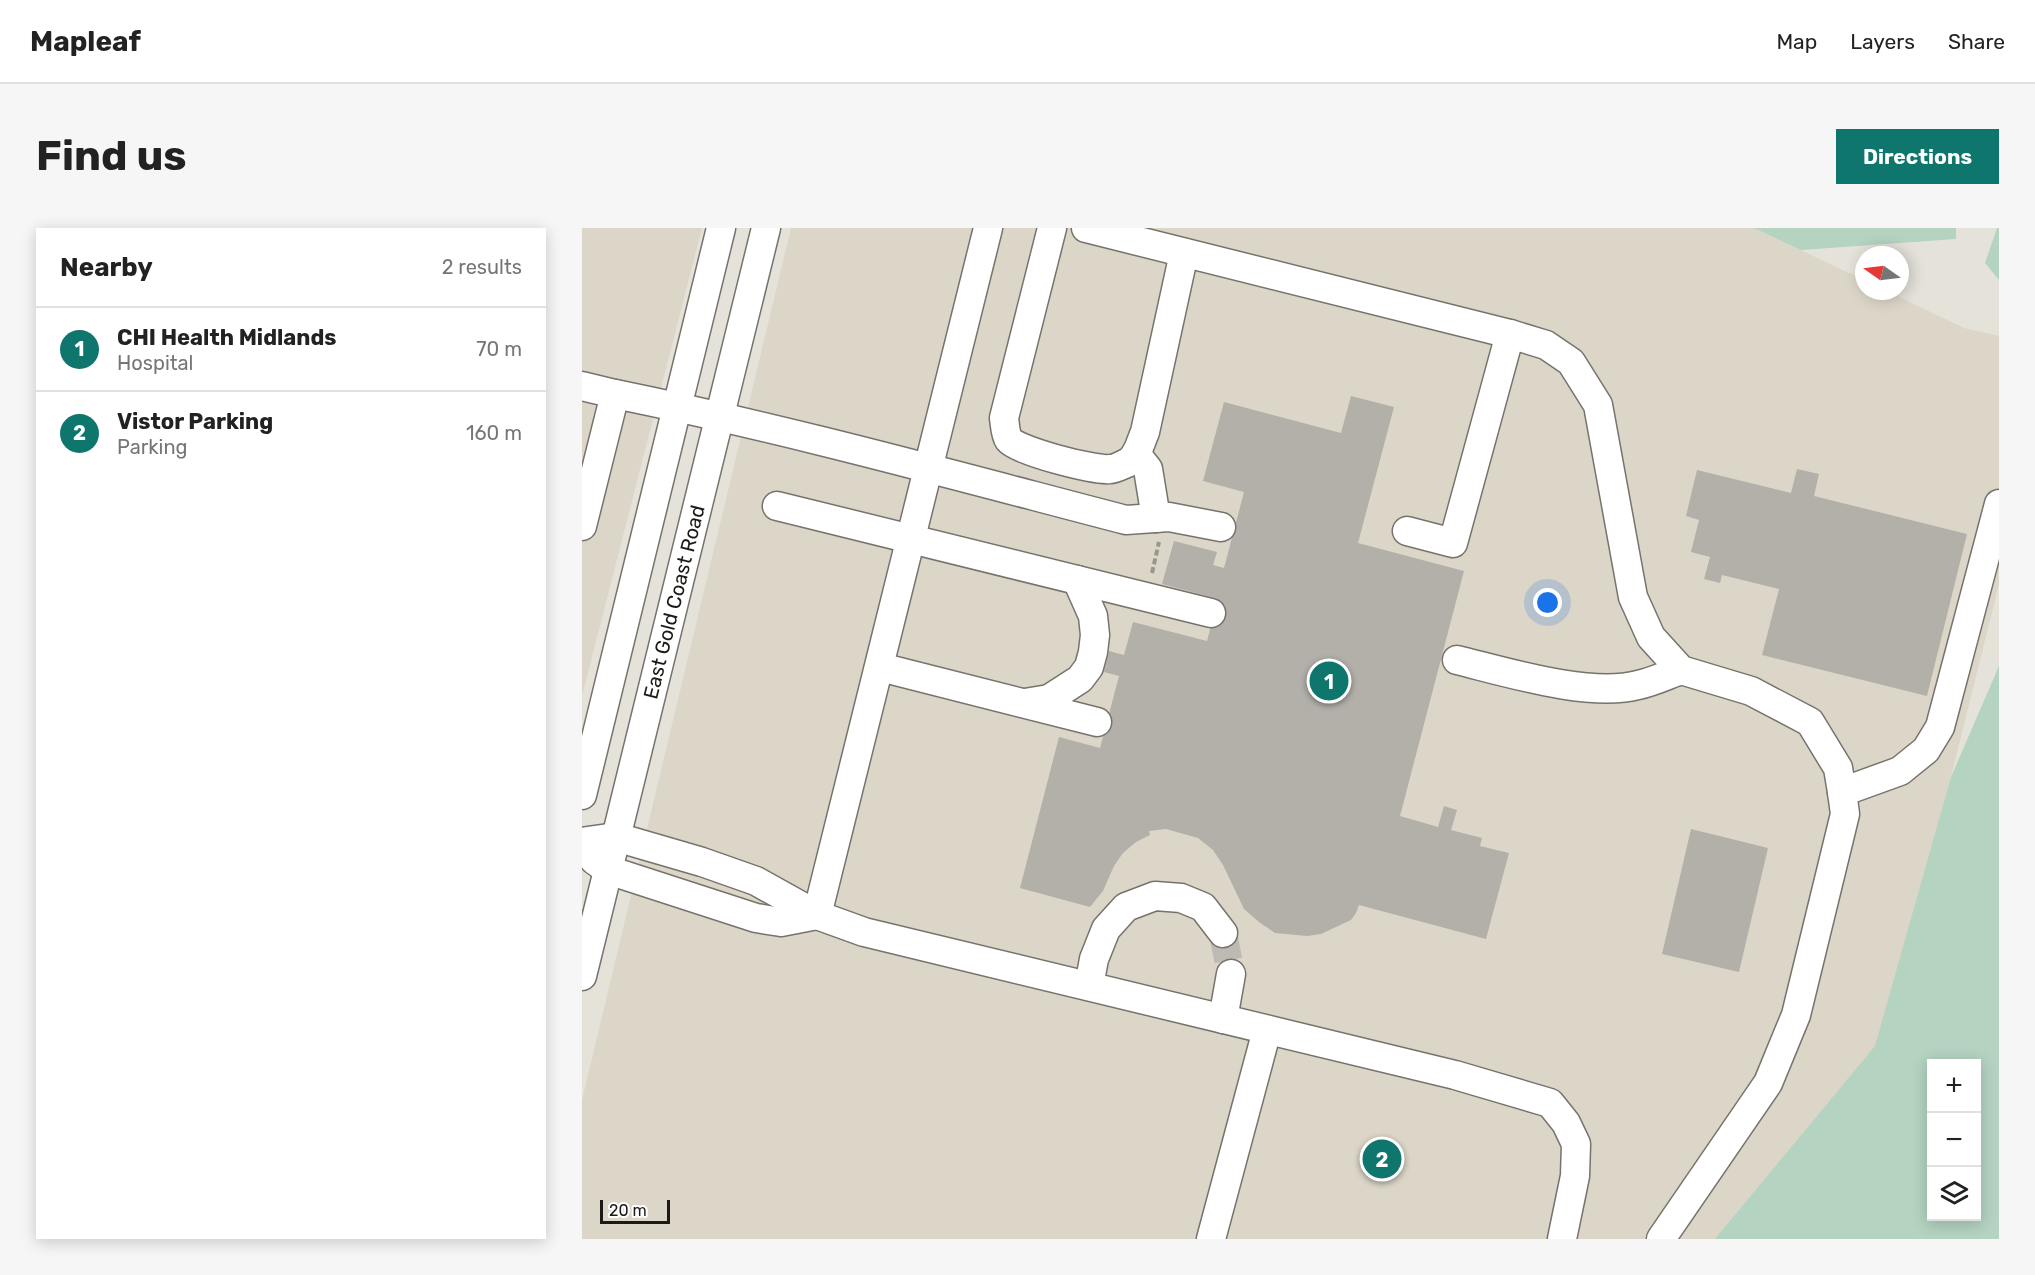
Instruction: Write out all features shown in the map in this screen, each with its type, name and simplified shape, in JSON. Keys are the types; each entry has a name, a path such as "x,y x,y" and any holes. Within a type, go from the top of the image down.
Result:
{"street":[{"path":"582,795 721,228"},
{"name":"East Gold Coast Road","path":"582,975 766,228"},
{"path":"817,915 988,228"},
{"path":"1052,228 1004,417 1005,429 1009,440 1023,449 1094,469 1111,470 1128,462 1136,454 1145,432 1184,253"},
{"path":"1086,228 1510,334 1546,345 1571,362 1598,405 1633,597 1652,637 1682,670 1751,691 1810,722 1838,768 1845,814 1796,1015 1768,1083 1661,1239"},
{"path":"1407,531 1453,543 1510,334"},
{"path":"582,386 678,406 806,437 1126,520 1169,517 1221,527"},
{"path":"582,526 615,394"},
{"path":"1136,454 1148,469 1156,518"},
{"path":"1842,792 1900,771 1926,750 1941,727 1999,504"},
{"path":"777,506 1211,613"},
{"path":"1023,703 1049,699 1080,680 1089,667 1093,652 1093,616 1077,580"},
{"path":"1457,660 1551,683 1600,688 1636,686 1682,670"},
{"path":"880,667 1097,722"},
{"path":"582,842 616,837 702,862 756,881 817,915 864,933 1455,1075 1550,1103 1566,1123 1576,1144 1575,1176 1562,1239"},
{"path":"582,852 608,870 756,918 781,922 817,915"},
{"path":"1089,986 1094,959 1106,929 1126,907 1155,896 1181,898 1203,907 1223,933"},
{"path":"1223,1019 1231,974"},
{"path":"1211,1239 1267,1030"}],"path":[{"path":"1146,597 1158,550 1156,518"}],"shaded area":[{"path":"582,228 702,228 582,696"},
{"path":"791,228 1754,228 1855,276 1855,300 1906,300 1964,328 1999,336 1999,584 1836,1239 582,1239 582,1100"}],"green space":[{"path":"1754,228 1956,228 1956,239 1801,250"},
{"path":"1997,228 1999,228 1999,280 1985,263"},
{"path":"1999,666 1999,1239 1715,1239 1875,1046 1951,777"}],"building":[{"path":"1351,396 1394,407 1358,543 1464,571 1400,816 1438,827 1444,806 1457,810 1451,830 1482,838 1480,846 1509,853 1486,939 1359,905 1351,920 1321,934 1307,936 1275,933 1244,909 1223,865 1213,850 1198,838 1166,829 1149,831 1150,835 1136,842 1123,853 1114,866 1103,891 1090,907 1020,888 1059,737 1100,748 1119,676 1104,672 1109,651 1124,655 1133,622 1207,641 1218,599 1162,584 1174,541 1217,552 1213,565 1224,568 1244,492 1203,481 1224,402 1341,433"},
{"path":"1797,469 1819,474 1814,496 1967,534 1927,696 1762,655 1779,589 1722,575 1720,583 1704,579 1710,557 1691,552 1699,520 1686,516 1697,470 1791,493"},
{"path":"1691,829 1768,848 1739,972 1662,954"}],"tunnel":[{"path":"1223,933 1231,974"}],"place":[{"name":"CHI Health Midlands","path":"1329,681"},
{"name":"Vistor Parking","path":"1382,1159"}]}
